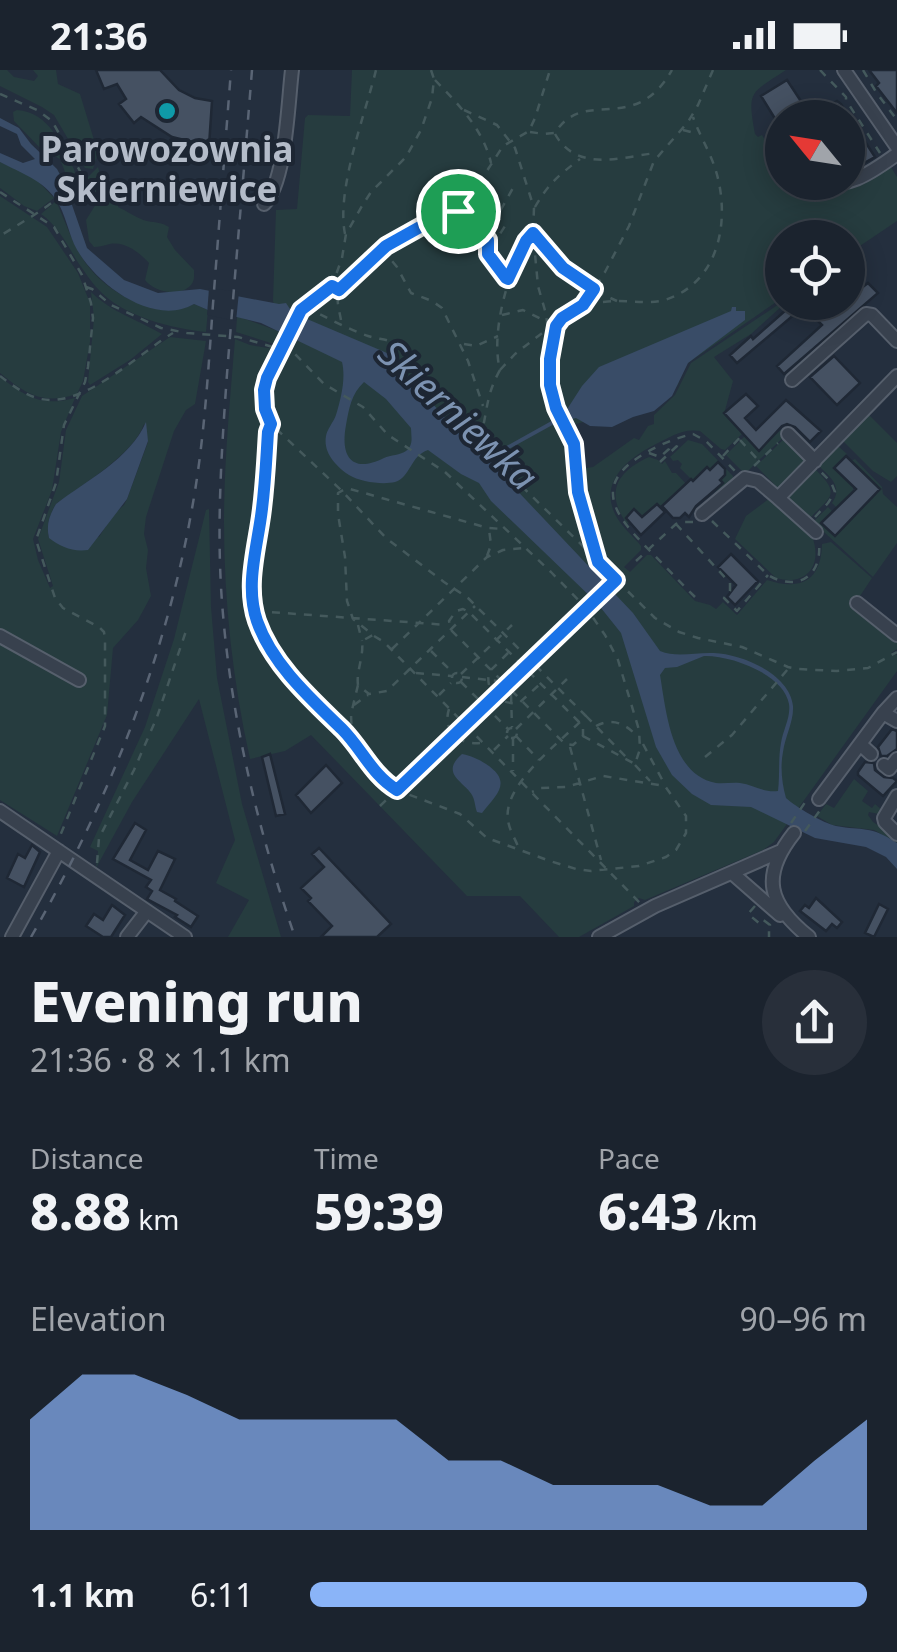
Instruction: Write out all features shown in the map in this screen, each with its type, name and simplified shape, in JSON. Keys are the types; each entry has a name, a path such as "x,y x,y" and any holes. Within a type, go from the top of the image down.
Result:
{"street":[{"path":"264,204 271,195 282,158 292,70"},
{"path":"849,73 894,155 865,173"},
{"path":"792,380 866,314 872,315 897,341"},
{"path":"778,498 816,464 897,376"},
{"path":"788,434 816,464"},
{"path":"702,515 745,478 758,481 816,532"},
{"path":"857,603 897,635"},
{"path":"0,636 79,680"},
{"path":"883,713 897,686"},
{"path":"818,799 897,698"},
{"path":"883,713 897,721"},
{"path":"860,744 871,754"},
{"path":"897,796 884,818 897,834"},
{"path":"0,811 58,846 185,937"},
{"path":"794,832 774,868 773,882 778,906 800,932"},
{"path":"12,937 58,846"},
{"path":"599,937 655,906 782,851"},
{"path":"732,873 800,932"},
{"path":"128,937 146,911"}],"path":[{"path":"346,234 344,206 376,70"},
{"path":"424,70 431,72 464,110 482,138 492,165"},
{"path":"341,322 339,290 382,249 454,208 484,177 504,146 529,131 550,70"},
{"path":"529,131 554,133 578,112 619,110 643,102 672,70"},
{"path":"598,562 578,492 576,449 556,408 550,385 552,336 562,318 585,303 594,289 624,239 658,153 682,130 712,70"},
{"path":"820,70 894,155"},
{"path":"864,70 897,120"},
{"path":"434,79 427,114 406,157 371,192 346,234 332,286 303,308 285,342 264,385 265,409 271,424 394,545 476,605 629,761"},
{"path":"0,94 52,121 80,168 76,180 46,206 0,236"},
{"path":"464,110 497,125 511,141 522,168 534,208 538,286 552,336"},
{"path":"585,303 654,302 676,295 696,282 714,256 722,230 720,186 715,166 691,116"},
{"path":"682,130 698,134"},
{"path":"554,133 564,147 581,158 611,160 658,153"},
{"path":"534,208 546,188 581,158"},
{"path":"485,238 513,188"},
{"path":"0,192 54,228 80,272 93,318 85,382 64,425 56,483 36,540 55,598 63,608 104,632 105,726 58,846"},
{"path":"454,208 469,222 475,235 485,238 488,254 508,279"},
{"path":"489,244 505,226 496,217"},
{"path":"533,233 563,268 617,301"},
{"path":"500,370 499,336 508,279 533,233"},
{"path":"382,249 411,293 439,305 460,344 484,407"},
{"path":"332,286 339,290"},
{"path":"86,287 123,311 174,332 238,337 294,353 316,377 368,412 388,435 445,472 589,607 618,660 630,696 641,741 635,764"},
{"path":"303,308 399,346 496,461 614,582 679,632 742,646 788,667 824,671 876,665 897,652"},
{"path":"502,315 523,310 546,322"},
{"path":"478,440 484,407 500,370 548,330"},
{"path":"0,376 36,398 55,401 78,395 174,332"},
{"path":"460,344 476,346 499,336"},
{"path":"271,424 261,522 252,566 254,611 283,665 352,740 376,775 397,790 451,810 482,835 576,870 639,866 666,857 683,840 688,825 686,816 636,734 618,722 596,726"},
{"path":"722,457 743,434"},
{"path":"754,466 788,434"},
{"path":"660,462 679,443 679,438"},
{"path":"739,439 759,462"},
{"path":"648,451 659,458 665,456 668,443"},
{"path":"816,464 835,492 810,522 816,532"},
{"path":"613,489 616,512 622,522 695,597"},
{"path":"342,490 488,528 506,528"},
{"path":"342,490 337,498 338,514 346,557 347,601 354,619 392,650 641,904"},
{"path":"636,561 676,524 693,522 702,515"},
{"path":"676,524 730,583 724,598 736,611 768,576"},
{"path":"487,557 491,545 488,528"},
{"path":"392,650 487,557 524,547"},
{"path":"380,806 614,582"},
{"path":"353,707 413,671 476,605"},
{"path":"254,611 420,622 450,628 501,680 503,689"},
{"path":"450,628 450,617 456,611 469,612 580,722 583,736"},
{"path":"352,740 350,714 362,664 358,624"},
{"path":"461,678 512,625"},
{"path":"94,875 98,838 157,717 187,628"},
{"path":"362,641 373,635"},
{"path":"430,650 453,677 461,678 512,729"},
{"path":"509,652 491,670 488,679 495,696 511,704 522,702 540,684"},
{"path":"460,719 527,656"},
{"path":"471,730 537,666"},
{"path":"705,758 732,735 788,667"},
{"path":"413,671 510,682"},
{"path":"438,696 453,677"},
{"path":"512,729 566,680"},
{"path":"510,682 513,772"},
{"path":"358,685 369,694"},
{"path":"503,689 512,692 560,741 569,745 583,736"},
{"path":"450,708 446,718 454,736 470,744 482,741"},
{"path":"518,850 507,813 514,789 586,716"},
{"path":"512,729 512,737 540,761"},
{"path":"583,736 635,764 651,782"},
{"path":"493,752 512,737"},
{"path":"569,745 600,861"},
{"path":"532,792 603,776 666,786"},
{"path":"794,832 818,799"},
{"path":"794,832 818,799"},
{"path":"756,905 748,914 759,923 762,918 770,925 769,937"},
{"path":"762,928 766,922"}],"green space":[{"path":"0,70 34,81 38,76 33,70 56,70 58,84 80,94 98,153 93,169 85,168 54,115 0,86"},
{"path":"352,70 786,70 758,89 752,101 755,134 765,140 765,200 865,200 865,175 889,164 897,177 897,221 865,243 865,220 765,220 765,310 682,367 678,385 665,398 573,425 586,468 593,467 634,438 639,440 648,426 654,424 654,415 675,395 691,363 765,313 766,320 751,334 714,357 733,381 724,414 742,434 725,450 700,431 682,432 626,464 613,482 611,504 618,520 641,546 624,567 630,572 651,555 695,601 716,609 723,602 737,615 767,580 790,584 807,580 818,567 822,544 831,542 872,578 854,605 897,640 897,649 891,653 897,655 897,671 774,842 645,900 639,898 634,906 579,937 559,937 520,896 467,896 311,735 285,751 250,759 228,613 224,500 228,431 235,339 275,349 277,345 236,332 237,316 281,332 273,301 276,210 297,209 305,118 350,116"},
{"path":"13,112 38,117 53,131 74,169 71,177 60,159 41,149 14,121"},
{"path":"0,162 34,177 54,198 37,211 24,206 0,188"},
{"path":"98,167 102,182 119,200 118,207 169,227 167,237 194,270 193,280 185,290 160,290 149,284 145,280 149,263 127,246 94,247 89,241 86,220 96,204 91,200 78,206 73,200 78,187"},
{"path":"0,196 47,227 78,273 90,303 90,342 77,394 36,396 0,373"},
{"path":"56,201 81,256 103,281 127,298 154,308 194,304 208,310 206,332 148,320 108,299 41,214"},
{"path":"91,292 162,334 90,385 94,318"},
{"path":"170,337 206,341 195,404 186,410 174,431 146,517 146,568 151,596 138,620 113,648 107,715 57,836 0,800 0,377 44,401 75,398 61,432 52,490 33,539 50,588 53,586 38,539 59,482 66,430 82,396","holes":["144,424 148,442 124,505 99,537 49,538 49,521 56,504 119,457"]},
{"path":"869,415 897,443 897,476 891,482 873,471 843,441"},
{"path":"784,427 785,436 756,459 745,474 726,455 745,436 759,451"},
{"path":"786,437 807,460 779,489 756,466"},
{"path":"688,440 702,444 733,476 712,500 725,475 719,462 711,471 707,467 693,481 680,468 682,464 670,457"},
{"path":"838,446 847,454 834,468 853,487 853,492 837,508 832,503 834,483 819,466"},
{"path":"649,457 662,464 665,461 688,486 671,498 665,512 657,504 642,517 634,510 626,518 630,522 627,524 617,503 617,484 629,469"},
{"path":"855,459 897,507 897,543 873,577 813,522 828,507 832,511 822,523 836,536 880,490 851,461"},
{"path":"816,470 831,490 809,519 788,498"},
{"path":"770,498 811,534 816,554 805,576 776,578 735,539 746,516"},
{"path":"209,509 217,678 242,804 281,937 228,937 249,900 216,883 235,840 199,699 132,802 96,868 98,851 90,847 145,727 174,639"},
{"path":"854,779 868,791 862,801 883,811 868,815 897,838 897,843 874,830 832,825 817,816 826,804 834,808"}],"water":[{"path":"0,118 19,128 57,169 87,248 124,280 158,293 200,289 286,303 300,316 387,353 485,458 564,414 599,367 731,311 732,307 745,311 745,320 688,363 672,396 654,411 612,427 590,426 576,418 556,423 496,456 491,463 633,613 660,651 738,657 763,668 783,684 793,706 782,764 786,798 836,826 888,837 897,843 897,869 886,857 866,847 815,838 751,807 711,805 692,794 672,775 656,747 621,633 597,603 491,501 479,483 428,450 395,482 365,481 344,471 326,448 327,433 341,395 342,362 261,323 194,304 178,310 143,306 109,286 74,244 60,206 51,194 0,162 0,153 23,163 35,159 21,145 17,134 0,126","holes":["364,382 386,399 411,428 412,437 404,452 364,464 351,460 345,446 351,402","704,656 754,668 785,693 789,709 780,749 778,791 740,783 716,783 689,768 680,755 668,722 660,675 665,668"]},
{"path":"146,422 148,441 127,499 88,550 67,548 49,538 49,521 56,504 119,458"},
{"path":"462,754 486,764 501,782 482,813 477,812 472,795 453,772"}],"pier":[{"path":"209,288 239,292 236,321 207,315"}],"building":[{"name":"Parowozownia Skierniewice","path":"96,70 160,70 179,90 212,101 209,146 172,137 141,117 134,123 119,104 126,99 117,84 104,89"},
{"path":"869,70 897,70 897,113 876,86 879,83"},
{"path":"787,80 800,100 765,102 761,96"},
{"path":"865,141 875,157 865,162"},
{"path":"868,283 878,293 865,304"},
{"path":"775,320 788,320 737,363 730,355 751,336 753,339"},
{"path":"817,320 847,320 784,374 777,366 822,325"},
{"path":"834,356 860,383 837,405 810,377"},
{"path":"746,394 758,406 745,418 756,430 786,400 821,431 810,442 787,424 759,451 724,413"},
{"path":"846,456 880,489 835,536 821,523 856,489 834,468"},
{"path":"718,462 725,469 720,480 723,483 689,517 685,513 673,518 662,506 691,479"},
{"path":"657,504 665,512 641,535 626,518 634,509 642,517"},
{"path":"731,554 758,581 735,605 727,597 736,585 718,567"},
{"path":"892,729 897,731 897,749 881,756 878,747"},
{"path":"270,754 285,814 276,816 262,757"},
{"path":"865,762 874,763 875,770 897,781 883,796 858,775"},
{"path":"326,765 342,783 311,813 296,795"},
{"path":"135,823 146,830 130,860 148,870 158,851 175,859 160,890 198,916 191,927 147,899 152,891 146,887 151,880 113,859"},
{"path":"32,845 40,852 24,887 7,878 18,854 25,858"},
{"path":"319,848 391,924 377,937 321,937 332,926 301,888 324,867 312,854"},
{"path":"816,898 842,922 837,928 832,924 826,931 800,911 805,905 809,908"},
{"path":"879,904 888,909 874,937 865,933"},
{"path":"112,905 125,915 111,937 103,937 86,926 94,914 103,920"}],"railway":[{"path":"31,937 84,837 129,732 179,570 202,436 231,70"},
{"path":"252,70 223,427 221,587 230,676 246,765 295,937"}],"place":[{"name":"Parowozownia Skierniewice","path":"167,111"}],"route":[{"path":"454,208 458,211 475,235 488,240 488,254 506,278 533,233 563,268 594,289 583,305 556,326 550,385 556,408 576,449 578,492 598,562 616,580 397,790 376,775 352,740 298,685 258,624 252,566 261,522 271,424 265,409 264,385 302,308 332,286 339,290 386,246 454,208"}],"water label":[{"name":"Skierniewka","path":"459,414"}]}
